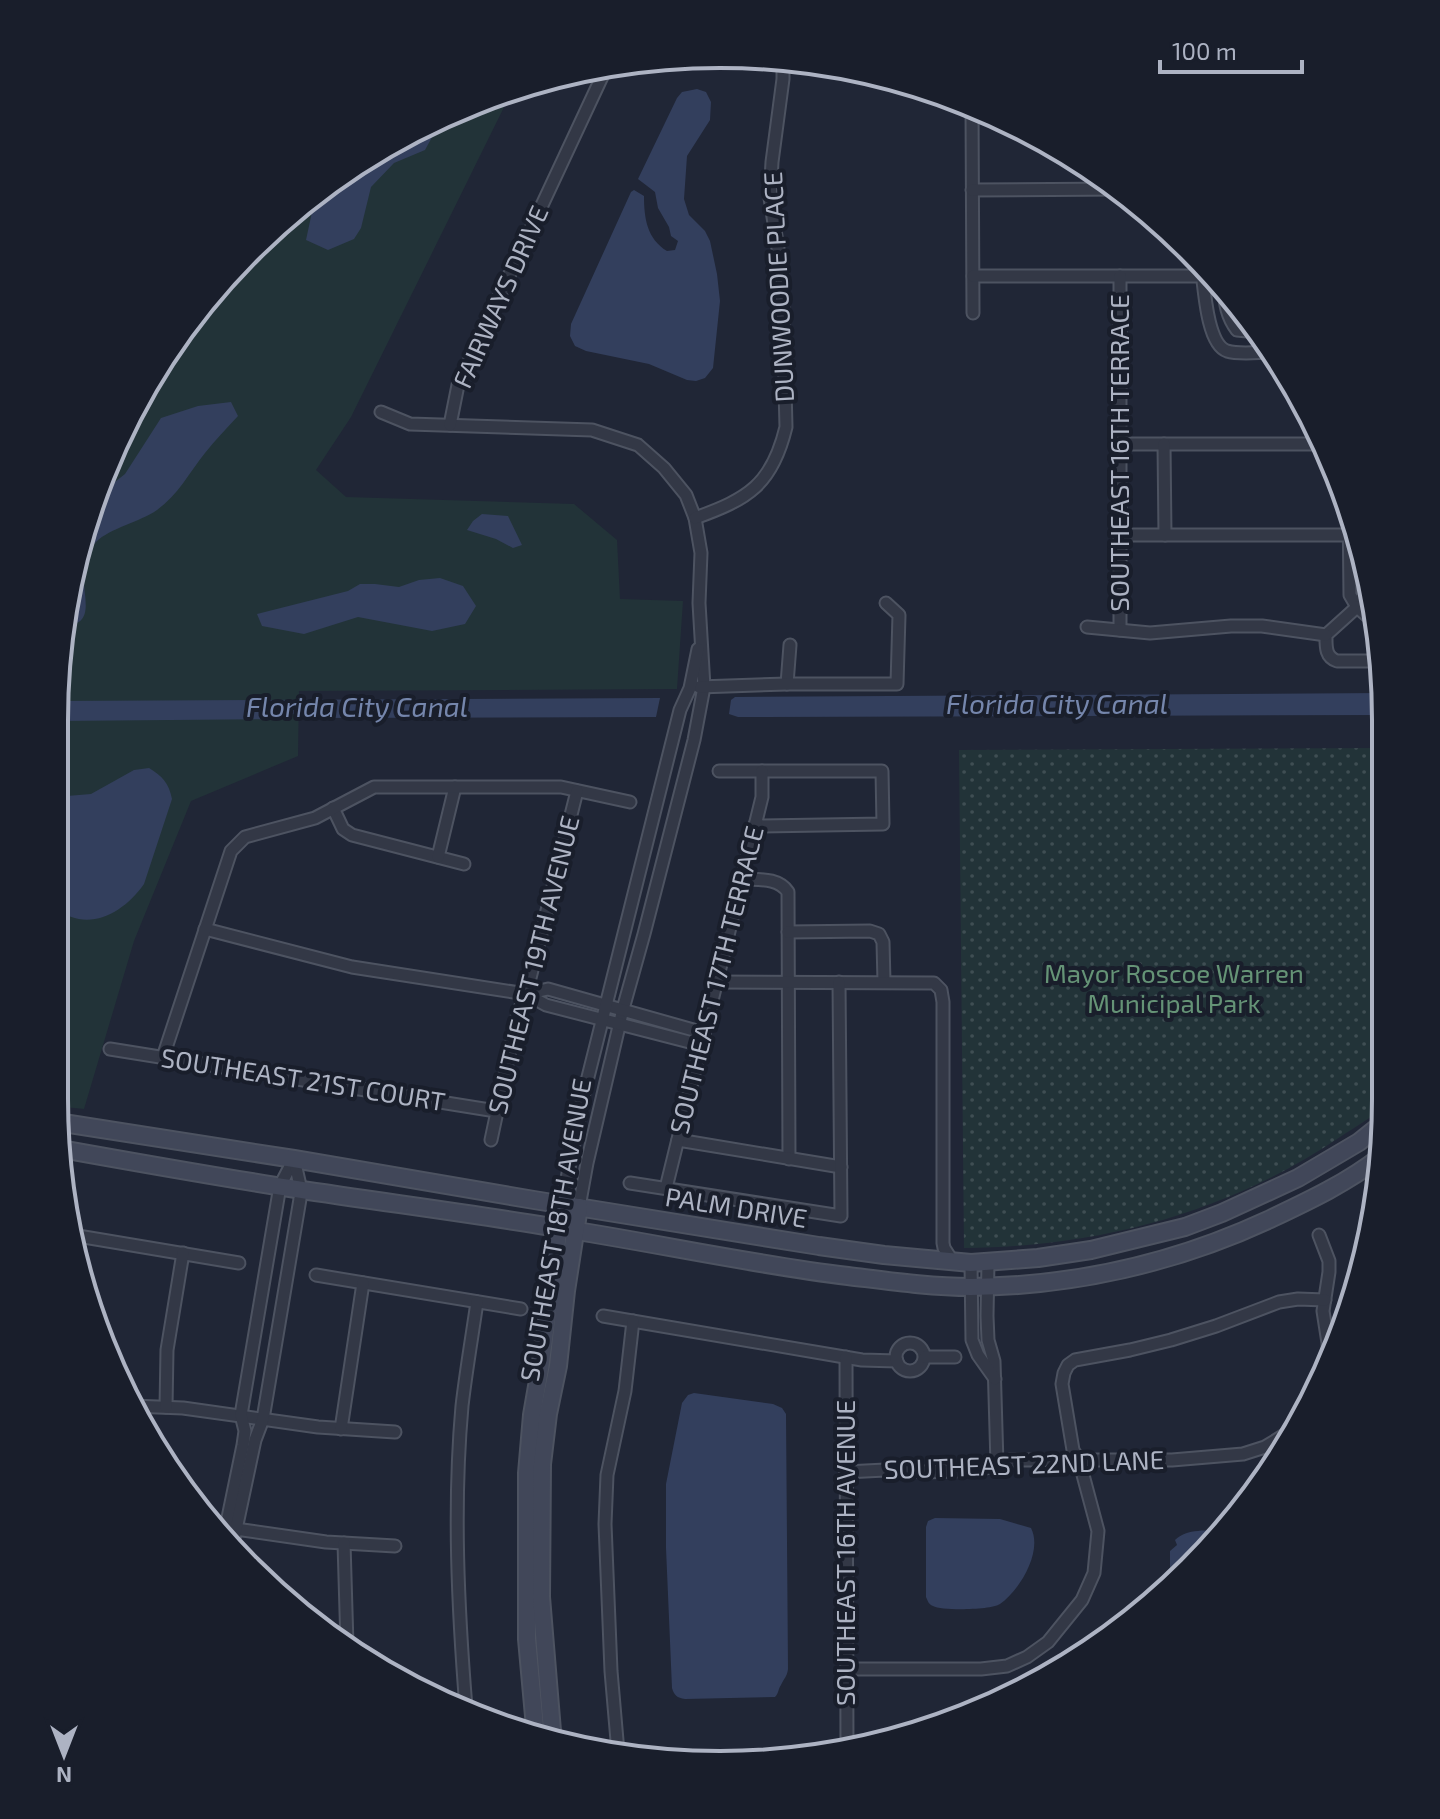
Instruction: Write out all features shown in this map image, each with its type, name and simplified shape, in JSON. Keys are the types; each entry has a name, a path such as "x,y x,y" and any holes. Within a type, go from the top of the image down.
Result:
{"main road":[{"name":"PALM DRIVE","path":"69,1124 832,1248 971,1263 1091,1250 1185,1227 1298,1178 1371,1132"},
{"name":"PALM DRIVE","path":"70,1151 817,1272 885,1281 980,1286 1112,1273 1196,1250 1308,1201 1368,1166"},
{"path":"535,1724 527,1639 527,1473 532,1415 571,1205"},
{"name":"SOUTHEAST 18TH AVENUE","path":"552,1729 541,1597 542,1464 558,1366 567,1229"}],"street":[{"name":"DUNWOODIE PLACE","path":"695,518 746,496 762,483 782,443 786,427 782,274 770,198 783,71"},
{"name":"FAIRWAYS DRIVE","path":"601,80 458,385 450,425 592,430 638,445 664,468 686,495 695,518 701,553 699,603 704,687"},
{"path":"972,119 973,313"},
{"path":"972,190 1098,189"},
{"path":"973,276 1197,276"},
{"name":"SOUTHEAST 16TH TERRACE","path":"1120,276 1120,630"},
{"path":"1209,289 1211,330 1217,342 1231,352 1258,352"},
{"path":"1227,310 1231,323 1237,330 1242,331"},
{"path":"381,412 410,424 450,425"},
{"path":"1120,444 1310,444"},
{"path":"1164,444 1165,535"},
{"path":"1120,535 1345,535"},
{"path":"1352,559 1350,595 1362,611"},
{"path":"1360,601 1326,635 1326,646 1328,654 1337,661 1369,661"},
{"path":"690,688 897,684 899,615 886,603"},
{"path":"1087,627 1150,633 1262,626 1326,635"},
{"name":"FAIRWAYS DRIVE","path":"690,688 701,636"},
{"path":"787,684 790,645"},
{"name":"SOUTHEAST 18TH AVENUE","path":"571,1205 587,1163 619,1024 694,740 704,687"},
{"name":"SOUTHEAST 18TH AVENUE","path":"571,1205 583,1097 680,710 690,688"},
{"path":"719,771 882,771 883,824 754,826"},
{"name":"SOUTHEAST 17TH TERRACE","path":"666,1188 762,797 762,771"},
{"path":"163,1057 231,851 245,837 315,818 374,787 561,787 630,802"},
{"path":"438,857 455,787"},
{"name":"SOUTHEAST 19TH AVENUE","path":"491,1140 518,1013 526,994 577,791"},
{"path":"333,808 343,829 352,835 464,864"},
{"path":"742,879 776,881 783,884 788,892 789,1159"},
{"path":"205,929 352,967 526,994 546,1005 619,1024 703,1039"},
{"path":"788,932 870,931 879,934 883,942 884,982"},
{"path":"716,982 934,983 941,990 943,1243 953,1262"},
{"path":"630,1183 841,1216 839,982"},
{"path":"526,994 548,989 623,1009 703,1039"},
{"name":"SOUTHEAST 21ST COURT","path":"110,1049 496,1111"},
{"path":"678,1140 841,1167"},
{"path":"226,1524 243,1445 245,1431 241,1415 280,1186 294,1159"},
{"path":"227,1525 263,1419 301,1190 294,1159"},
{"path":"1319,1235 1329,1261 1323,1311 1327,1336"},
{"path":"83,1237 239,1263"},
{"path":"932,1260 943,1243"},
{"path":"166,1407 167,1350 183,1253"},
{"path":"980,1286 988,1262"},
{"path":"971,1263 980,1286 994,1361 997,1464"},
{"path":"316,1275 521,1309"},
{"path":"341,1429 363,1283"},
{"path":"846,1669 981,1669 1007,1666 1048,1642 1082,1600 1094,1573 1098,1531 1079,1460 1073,1450 1062,1384 1068,1365 1075,1360 1171,1340 1279,1302 1325,1300"},
{"path":"466,1699 458,1549 460,1445 462,1405 477,1302"},
{"path":"603,1316 846,1357 897,1361"},
{"path":"617,1742 605,1524 607,1475 625,1391 633,1321"},
{"path":"909,1343 922,1348 925,1357 918,1369 910,1371 902,1368 897,1361 897,1351 909,1343"},
{"name":"SOUTHEAST 16TH AVENUE","path":"846,1357 847,1738"},
{"path":"925,1357 955,1357"},
{"path":"246,1386 268,1389"},
{"path":"145,1406 241,1415 341,1429 395,1432"},
{"name":"SOUTHEAST 22ND LANE","path":"846,1472 979,1470 1011,1460 1172,1460 1243,1454 1275,1441"},
{"path":"232,1531 395,1546"},
{"path":"344,1543 347,1633"}],"green space":[{"path":"505,105 351,417 316,470 346,497 574,504 617,540 620,599 683,601 677,689 299,691 298,756 191,801 134,941 84,1109 68,1107 69,677 90,551 118,470 155,394 178,358 230,290 259,259 323,203 394,155 432,135"},
{"name":"Mayor Roscoe Warren Municipal Park","path":"1372,748 1372,1116 1297,1164 1253,1186 1160,1221 1064,1241 964,1248 959,750"}],"water":[{"path":"697,89 706,92 711,102 710,120 687,156 684,199 689,215 710,241 720,301 713,368 705,378 696,381 649,364 586,351 575,346 570,336 571,324 631,192 634,190 644,196 646,220 655,240 667,251 675,250 678,241 671,236 658,208 655,192 638,179 677,98 682,92"},
{"path":"434,134 425,150 394,163 371,187 361,228 354,239 328,250 306,240 312,212 358,178"},
{"path":"231,402 238,416 171,498 157,510 102,537 90,552 113,484 125,474 161,418 198,406"},
{"path":"482,514 508,516 522,545 513,548 467,530"},
{"path":"440,578 463,586 476,606 465,624 432,631 358,617 304,634 262,626 257,614 348,591 360,584 399,587 419,580"},
{"path":"84,579 86,610 81,621 76,624"},
{"name":"Florida City Canal","path":"1371,693 1372,715 738,717 729,714 731,700 735,697"},
{"name":"Florida City Canal","path":"660,698 656,717 308,718 296,714 286,715 282,719 68,721 68,701"},
{"path":"149,768 158,774 172,799 144,884 126,904 103,917 79,919 68,915 68,796 91,794 134,770"},
{"path":"694,1393 773,1404 786,1414 788,1669 775,1697 685,1699 676,1696 672,1688 666,1484 682,1403"},
{"path":"935,1518 1000,1519 1031,1528 1034,1537 1032,1558 1022,1580 1008,1598 987,1608 938,1608 929,1603 926,1597 926,1527 928,1521"},
{"path":"1209,1530 1170,1570 1170,1551 1177,1545 1175,1540"}]}
